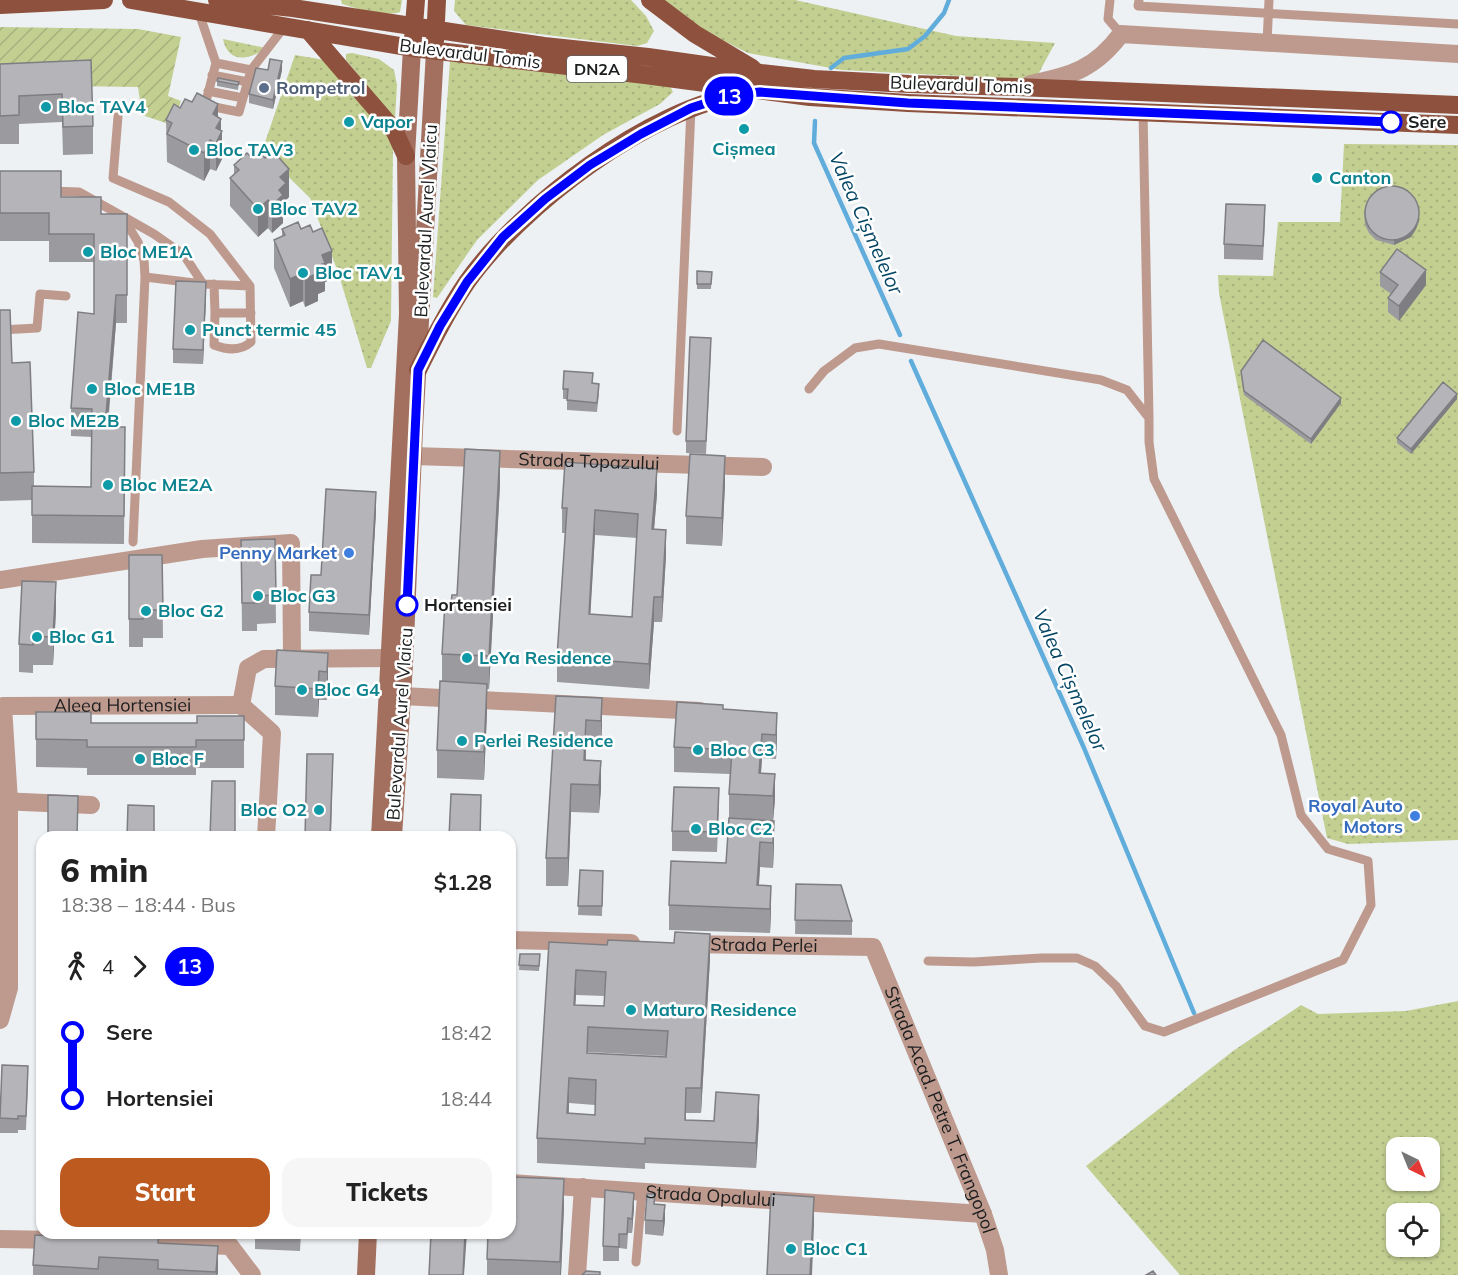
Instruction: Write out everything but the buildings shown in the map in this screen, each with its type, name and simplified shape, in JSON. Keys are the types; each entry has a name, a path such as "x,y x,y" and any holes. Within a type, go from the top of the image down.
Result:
{"main road":[{"path":"0,5 104,0"},
{"name":"Bulevardul Tomis","path":"131,0 412,48 645,75 760,82 897,83 1458,105"},
{"name":"Bulevardul Tomis","path":"217,0 308,5 414,28 701,64 760,82 908,103 1458,125"},
{"name":"Bulevardul Aurel Vlaicu","path":"380,831 408,314 406,156 416,0"},
{"name":"Bulevardul Aurel Vlaicu","path":"393,831 437,0"},
{"path":"418,370 440,326 467,282 503,237 545,199 590,165 641,134 691,108 731,95 760,82 667,15 650,0"},
{"path":"308,30 394,130 406,156"},
{"path":"358,1275 360,1239"},
{"path":"366,1275 368,1239"}],"street":[{"path":"1017,87 1076,73 1100,56 1121,34 1458,54"},
{"name":"Strada Topazului","path":"413,456 763,467"},
{"path":"0,579 202,549 291,543 292,657"},
{"path":"266,831 272,734 241,705 248,668 264,659 390,657"},
{"path":"402,696 712,712"},
{"name":"Aleea Hortensiei","path":"0,1020 9,988 2,705 241,705"},
{"path":"5,801 92,805"},
{"path":"516,940 651,943"},
{"name":"Strada Perlei","path":"674,944 873,947"},
{"name":"Strada Acad. Petre T. Frangopol","path":"873,947 983,1214 995,1250 999,1275"},
{"name":"Strada Opalului","path":"516,1183 983,1214"},
{"path":"577,1275 583,1188"},
{"path":"0,1239 36,1238"},
{"path":"104,1239 115,1241"},
{"path":"138,1242 231,1239 252,1275"}],"lane":[{"path":"1110,0 1108,19 1121,34"},
{"path":"1138,0 1138,6 1458,24"},
{"path":"1267,43 1269,0"},
{"path":"199,13 216,63 205,105 239,112 251,70 285,26"},
{"path":"216,63 251,70"},
{"path":"212,75 248,82"},
{"path":"208,91 243,98"},
{"path":"119,104 113,178 169,202 210,234 250,286 251,342 244,348 224,349 214,345 214,284"},
{"path":"677,431 691,108"},
{"path":"928,962 1077,958 1095,966 1116,986 1145,1026 1164,1032 1343,960 1371,905 1368,861 1328,849 1301,815 1281,735 1154,479 1149,442 1143,111"},
{"path":"45,191 79,192 154,234 184,255 203,284"},
{"path":"122,216 138,242 144,260 145,277 133,542"},
{"path":"145,277 203,284 250,286"},
{"path":"0,330 37,328 40,294 66,296"},
{"path":"214,313 251,313"},
{"path":"809,389 824,370 855,348 879,344 1101,380 1127,390 1149,418"},
{"path":"636,1262 642,1191"}],"green space":[{"path":"341,0 402,0 400,12 386,14 342,4"},
{"path":"455,0 631,0 646,16 654,31 647,43 637,46 466,25 454,11"},
{"path":"663,0 795,0 956,36 1055,43 1035,80 842,70 748,53 710,34"},
{"path":"0,27 138,29 181,37 168,96 181,101 172,125 142,115 138,87 0,85"},
{"path":"223,39 266,48 247,57 235,56 230,53"},
{"path":"352,53 379,59 394,70 397,85 395,119 346,60 346,54"},
{"path":"295,55 325,60 390,133 393,143 391,321 371,368 367,368 338,272 310,198 262,151"},
{"path":"450,61 669,84 673,92 660,104 603,135 538,180 477,240 437,298 433,297"},
{"path":"1344,144 1458,145 1458,840 1348,844 1327,838 1219,293 1218,275 1273,276 1278,222 1340,222"},
{"path":"1458,1001 1458,1275 1180,1275 1086,1166 1233,1051 1301,1005 1318,1014 1406,1011"}],"waterway":[{"name":"Valea Cișmelelor","path":"831,68 844,58 908,49 925,36 944,13 949,0"},
{"name":"Valea Cișmelelor","path":"815,121 814,143 900,335"},
{"name":"Valea Cișmelelor","path":"911,361 1084,748 1194,1013"}],"bus line":[{"name":"13","path":"407,605 418,370 440,326 467,282 503,237 545,199 590,165 641,134 691,108 731,95 760,92 908,103 1391,122"}],"place":[{"name":"Rompetrol","path":"264,88"},
{"name":"Bloc TAV4","path":"46,107"},
{"name":"Vapor","path":"349,122"},
{"name":"Sere","path":"1391,122"},
{"name":"Cișmea","path":"744,129"},
{"name":"Bloc TAV3","path":"194,150"},
{"name":"Canton","path":"1317,178"},
{"name":"Bloc TAV2","path":"258,209"},
{"name":"Bloc ME1A","path":"88,252"},
{"name":"Bloc TAV1","path":"303,273"},
{"name":"Punct termic 45","path":"190,330"},
{"name":"Bloc ME1B","path":"92,389"},
{"name":"Bloc ME2B","path":"16,421"},
{"name":"Bloc ME2A","path":"108,485"},
{"name":"Penny Market","path":"349,553"},
{"name":"Bloc G3","path":"258,596"},
{"name":"Hortensiei","path":"407,605"},
{"name":"Bloc G2","path":"146,611"},
{"name":"Bloc G1","path":"37,637"},
{"name":"LeYa Residence","path":"467,658"},
{"name":"Bloc G4","path":"302,690"},
{"name":"Perlei Residence","path":"462,741"},
{"name":"Bloc C3","path":"698,750"},
{"name":"Bloc F","path":"140,759"},
{"name":"Bloc O2","path":"319,810"},
{"name":"Royal Auto Motors","path":"1415,816"},
{"name":"Bloc C2","path":"696,829"},
{"name":"Maturo Residence","path":"631,1010"},
{"name":"Bloc C1","path":"791,1249"}]}
